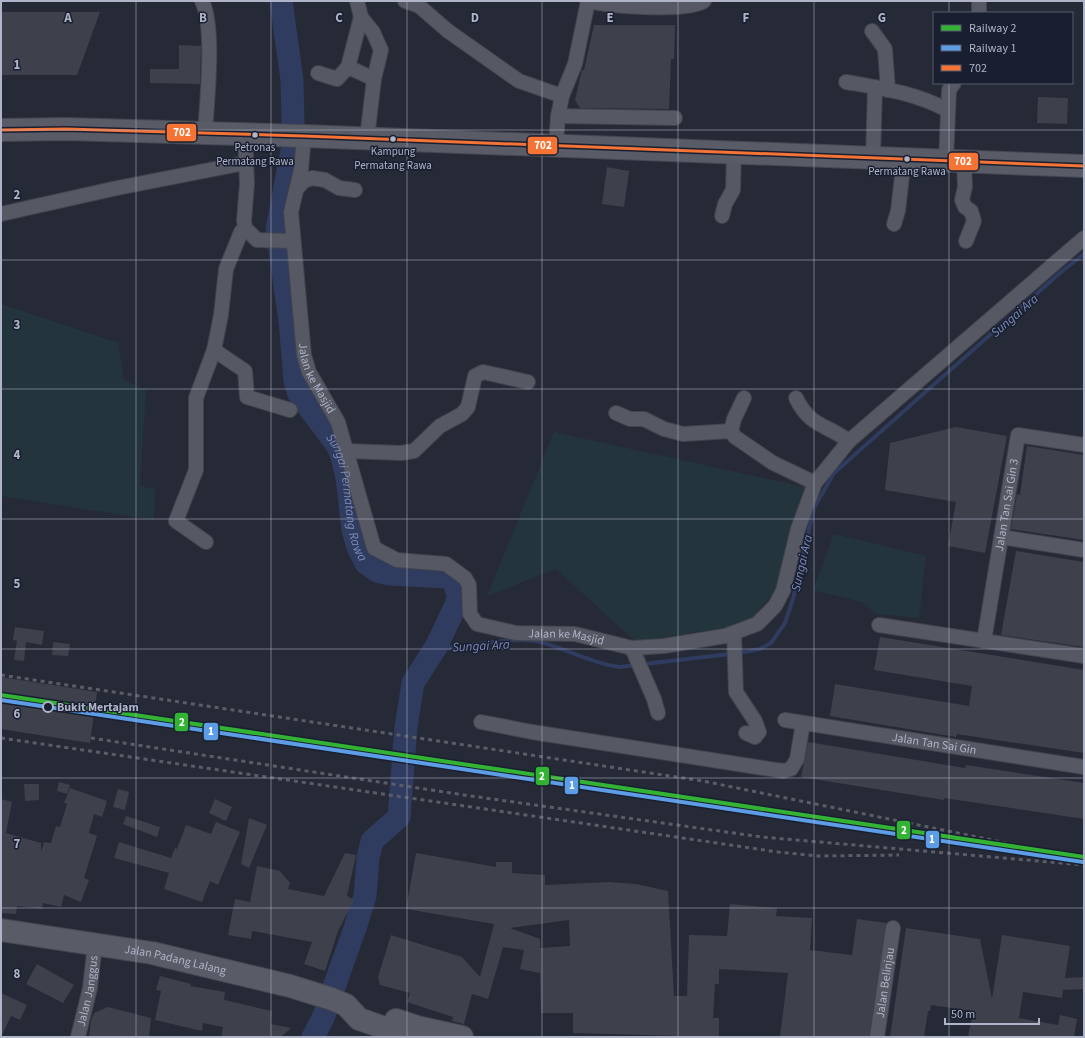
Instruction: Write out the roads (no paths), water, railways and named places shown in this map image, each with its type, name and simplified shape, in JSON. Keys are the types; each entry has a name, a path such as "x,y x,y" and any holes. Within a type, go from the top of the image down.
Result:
{"main road":[{"path":"1,130 66,129 205,132 1084,166"},
{"name":"Jalan Padang Lalang","path":"1,930 152,953 319,994 349,1009 358,1006 414,1032 462,1037"},
{"path":"349,1009 374,1037"}],"street":[{"path":"202,1 206,9 209,28 205,132"},
{"path":"318,73 337,79 348,67 361,17 358,1"},
{"path":"405,1 419,6 448,31 519,81 562,96"},
{"path":"556,145 558,116 562,96 575,64 589,1 624,6 689,6 704,1"},
{"path":"979,1 979,12"},
{"path":"361,17 373,32 380,50 374,78 367,138"},
{"path":"872,31 886,49 872,158"},
{"path":"348,67 374,78"},
{"path":"846,82 932,102 947,110"},
{"path":"953,84 948,90 947,110 955,161 965,187 962,200 965,207 971,211 974,221 966,241"},
{"path":"558,116 675,118"},
{"path":"245,134 247,184 244,222 245,228 257,240 291,240"},
{"name":"Jalan ke Masjid","path":"296,136 298,187 291,212 291,240 304,355 309,372 338,422 374,548 397,560 446,564 466,578 469,585 470,614 477,624 516,633 575,634 633,652 734,636 757,624 775,606 783,591 798,529 815,483 849,441 1084,238"},
{"path":"722,216 725,204 733,190 734,152"},
{"path":"894,224 898,211 904,159"},
{"path":"1,214 116,188 245,163"},
{"path":"298,187 304,181 312,178 325,180 339,188 355,190"},
{"path":"206,542 176,521 196,470 196,398 214,350 221,315 226,269 241,232 245,228"},
{"path":"214,350 245,371 248,397 290,410"},
{"path":"347,451 401,453 414,451 440,426 462,414 468,407 475,376 479,373 528,382"},
{"path":"731,432 734,419 744,398"},
{"path":"796,398 808,417 817,424 849,441"},
{"path":"616,413 630,419 644,419 664,429 683,434 731,432"},
{"path":"731,432 735,437 773,463 815,483"},
{"name":"Jalan Tan Sai Gin 3","path":"984,641 1018,435 1084,445"},
{"path":"1001,537 1084,550"},
{"path":"879,625 1084,656"},
{"path":"734,636 736,692 755,721 759,732 755,737 746,733"},
{"path":"633,652 654,699 658,713"},
{"name":"Jalan Tan Sai Gin","path":"785,720 1084,767"},
{"path":"481,722 532,732 783,771 791,769 796,759 803,723"},
{"name":"Jalan Belinjau","path":"877,1037 893,928"},
{"name":"Jalan Janggus","path":"78,1037 90,988 95,944"}],"water":[{"path":"315,1011 332,1018 321,1037 305,1037 312,1024"}],"waterway":[{"name":"Sungai Permatang Rawa","path":"281,1 292,80 293,123"},
{"name":"Sungai Permatang Rawa","path":"292,151 277,229 290,321 295,381 299,394 338,446 347,477 353,530 358,547 366,563 377,571 389,574 447,577 454,580 458,597 456,605 436,647 413,683 406,727 399,817 372,841 368,858 365,896 323,1018 313,1037"},
{"name":"Sungai Ara","path":"436,647 446,648 530,640 619,667 738,653 760,649 771,643 785,623 793,599 814,508 834,473 1061,272 1084,254"}],"railway":[{"path":"1,675 703,781 1041,850"},
{"path":"1,738 778,852 818,856 899,855"},
{"path":"91,738 464,795 762,837 1084,865"}],"rail line":[{"name":"2","path":"1,695 1084,857"},
{"name":"1","path":"1,700 1083,862"}],"place":[{"name":"Petronas Permatang Rawa","path":"255,135"},
{"name":"Kampung Permatang Rawa","path":"393,139"},
{"name":"Permatang Rawa","path":"907,159"},
{"name":"Bukit Mertajam","path":"48,707"}]}
